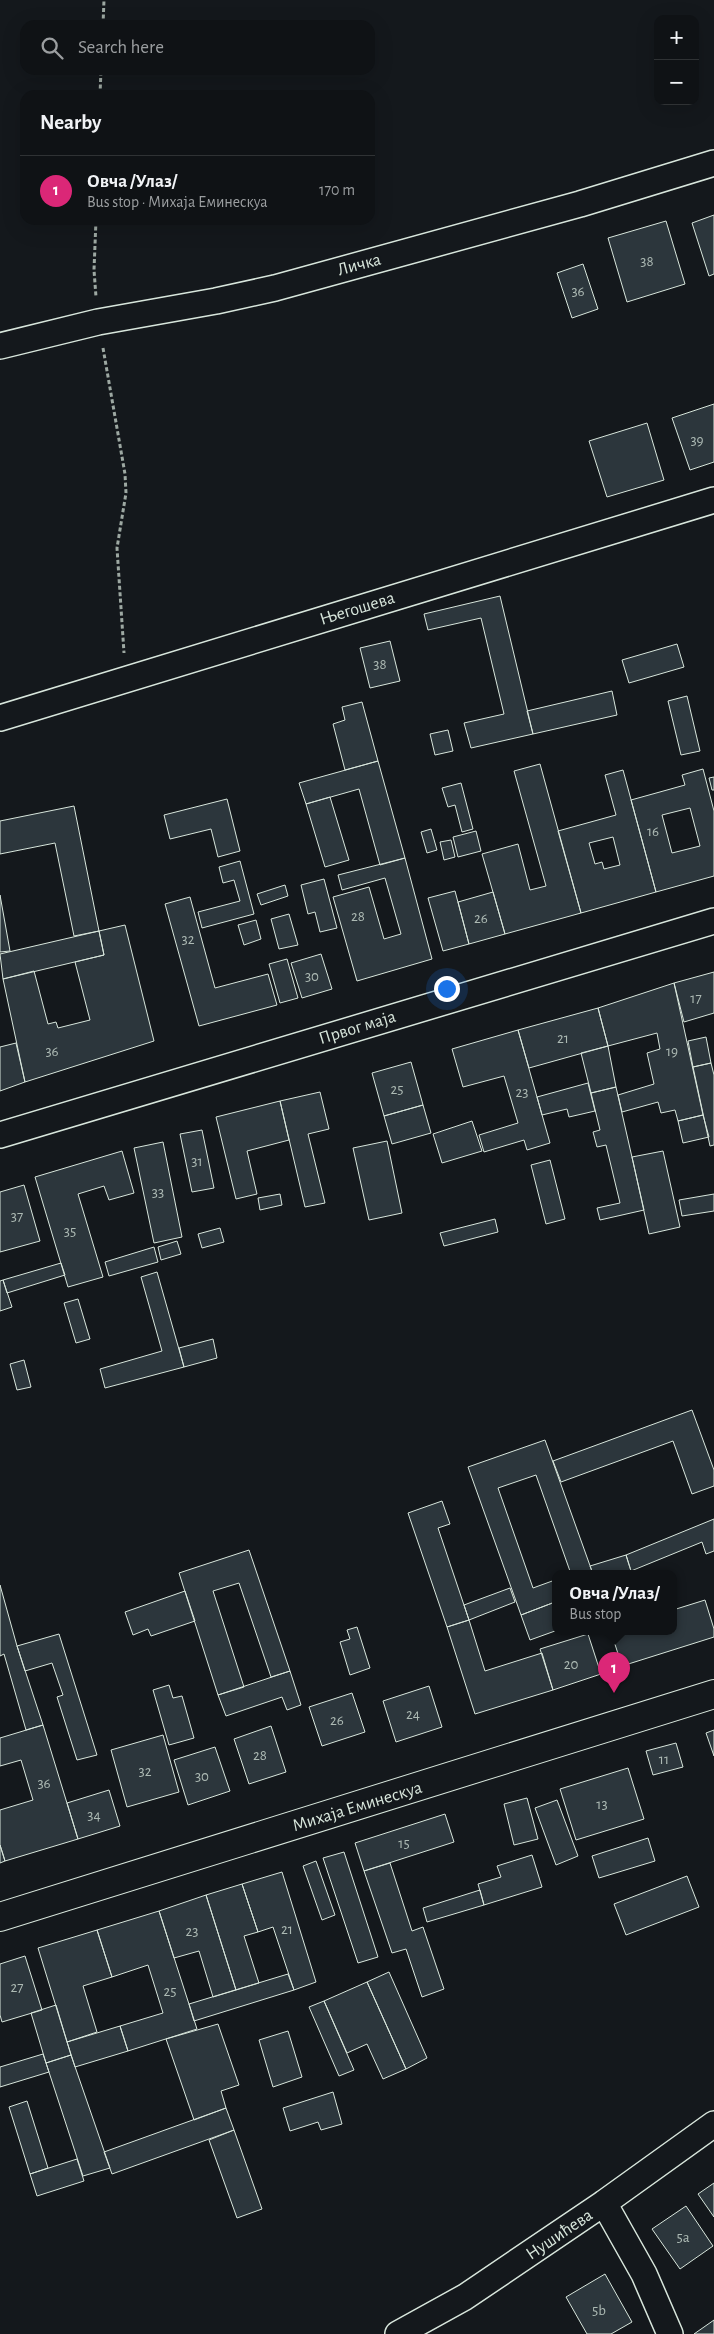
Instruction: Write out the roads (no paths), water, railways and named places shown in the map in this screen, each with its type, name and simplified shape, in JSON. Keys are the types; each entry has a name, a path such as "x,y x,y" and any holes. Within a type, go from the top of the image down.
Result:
{"street":[{"name":"Личка","path":"0,346 98,322 198,305 275,288 580,204 714,164"},
{"name":"Његошева","path":"0,718 714,500"},
{"name":"Првог маја","path":"0,1135 714,921"},
{"name":"Михаја Еминескуа","path":"0,1917 714,1694"},
{"name":"Нушићева","path":"398,2334 465,2297 604,2203 714,2124"},
{"path":"604,2203 644,2274 670,2334"}],"place":[{"name":"Овча /Улаз/","path":"614,1693"}]}
